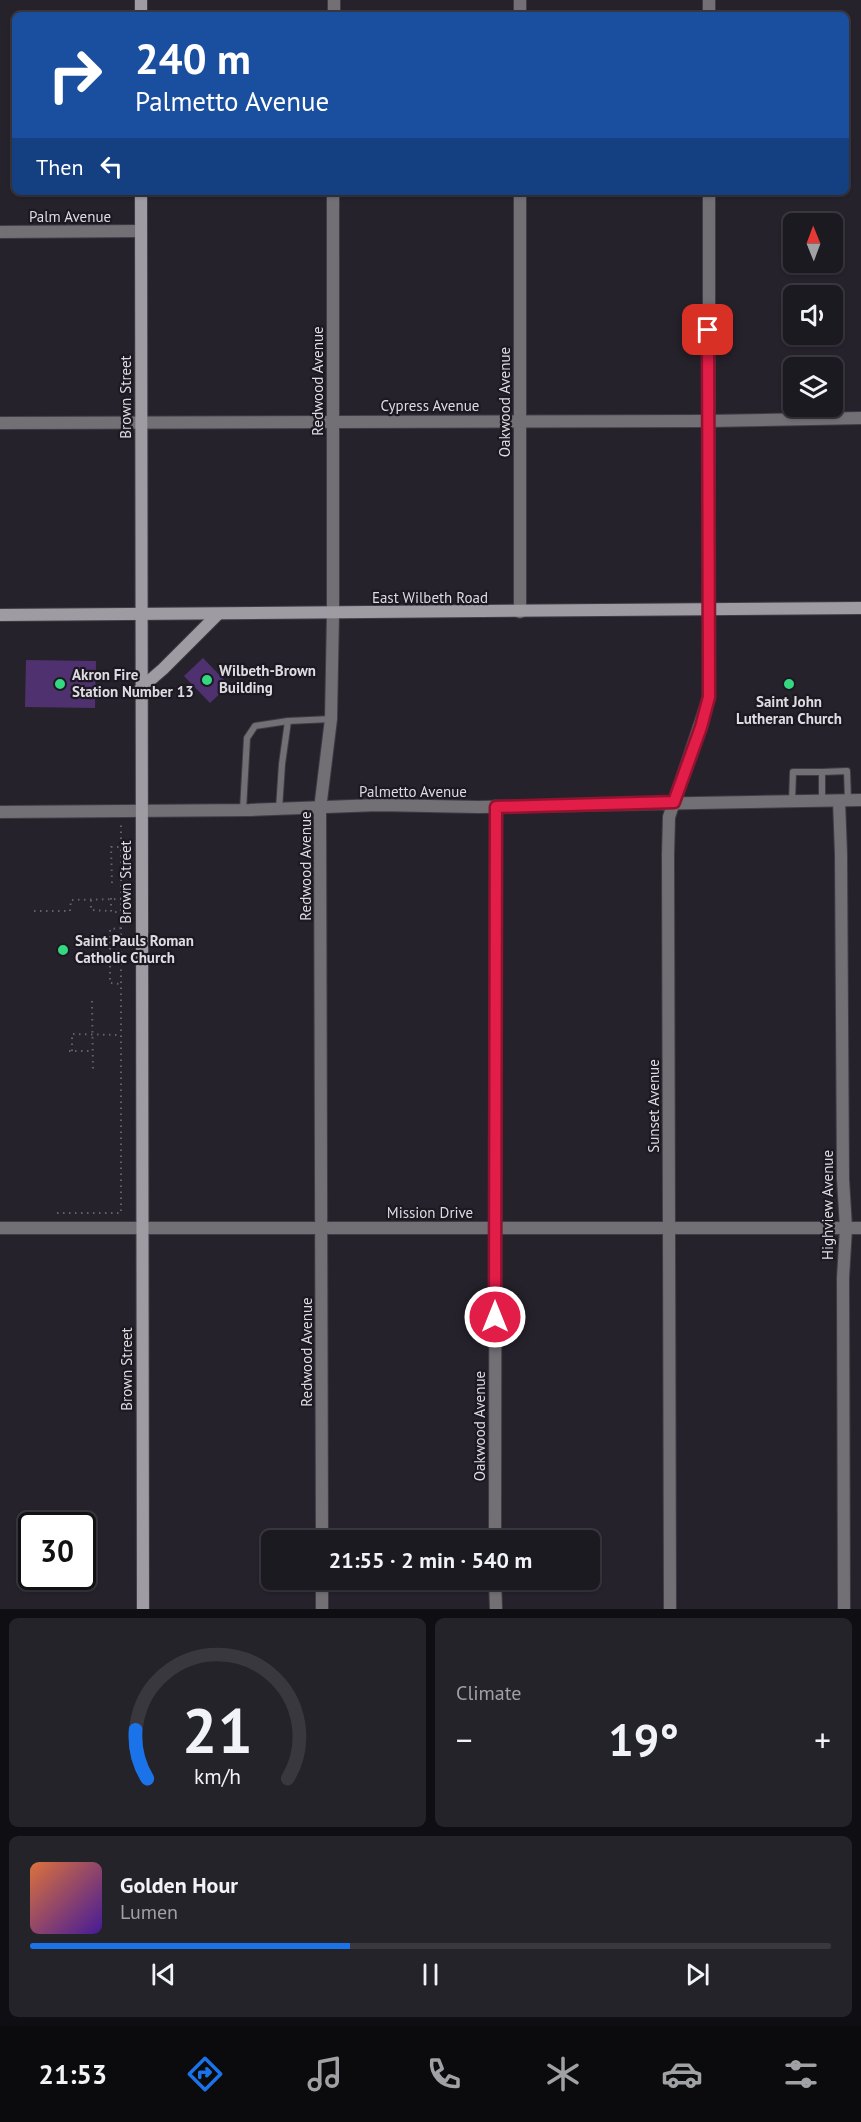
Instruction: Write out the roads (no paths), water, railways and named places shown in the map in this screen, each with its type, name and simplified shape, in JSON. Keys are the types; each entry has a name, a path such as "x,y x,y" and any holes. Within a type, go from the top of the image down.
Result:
{"main road":[{"name":"Brown Street","path":"141,195 143,1609"},
{"name":"East Wilbeth Road","path":"0,615 861,608"},
{"path":"141,688 218,614"}],"street":[{"name":"Redwood Avenue","path":"322,1530 320,809 331,719 333,195"},
{"name":"Oakwood Avenue","path":"520,195 520,612"},
{"name":"Sunset Avenue","path":"670,1609 669,817 701,727 709,697 709,195"},
{"name":"Palm Avenue","path":"0,232 140,231"},
{"name":"Cypress Avenue","path":"0,423 708,421 861,418"},
{"name":"Palmetto Avenue","path":"0,812 279,810 378,805 496,807 849,800"},
{"name":"Highview Avenue","path":"844,1609 843,1278 846,1228 843,1179 842,854 849,800"},
{"name":"Oakwood Avenue","path":"495,1530 496,807"},
{"name":"Mission Drive","path":"0,1228 861,1228"},
{"path":"322,1590 322,1609"},
{"path":"495,1590 496,1609"}],"lane":[{"path":"243,810 247,738 255,726 288,721 331,719"},
{"path":"279,810 288,721"},
{"path":"792,801 793,772 846,771 849,800"},
{"path":"822,772 822,801"}],"place":[{"name":"Wilbeth-Brown Building","path":"207,680"},
{"name":"Akron Fire Station Number 13","path":"60,684"},
{"name":"Saint John Lutheran Church","path":"789,684"},
{"name":"Saint Pauls Roman Catholic Church","path":"63,950"}]}
